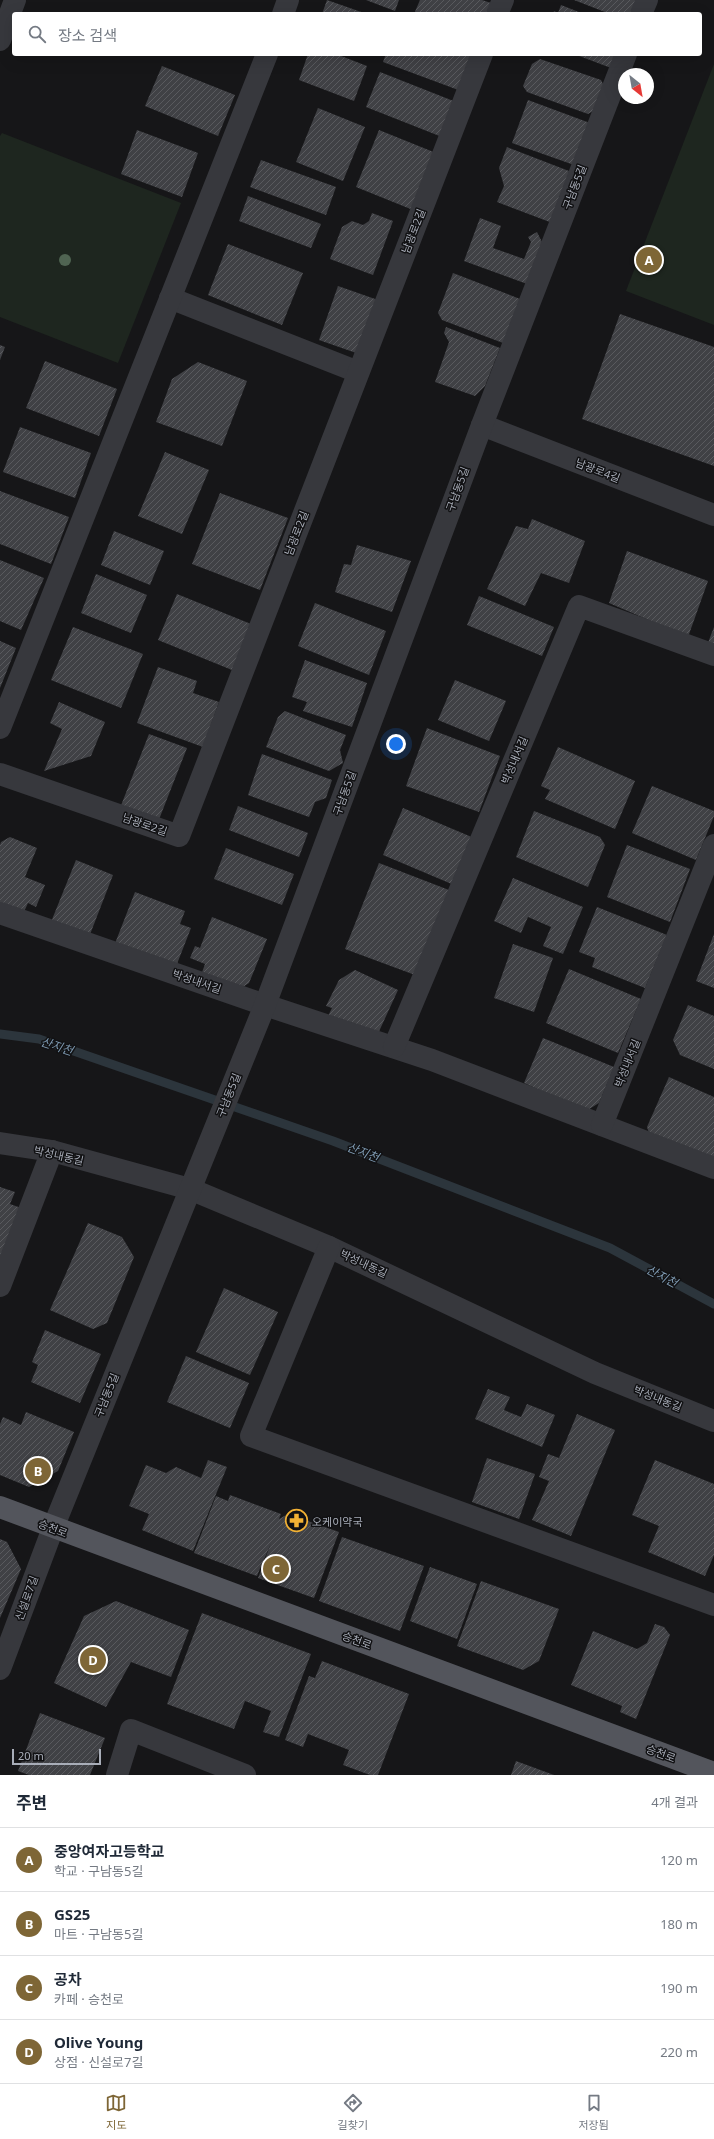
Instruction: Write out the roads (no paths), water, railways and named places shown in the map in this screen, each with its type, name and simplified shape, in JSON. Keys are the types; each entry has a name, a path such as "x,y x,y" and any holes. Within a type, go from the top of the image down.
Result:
{"main road":[{"name":"승천로","path":"0,1507 714,1773"}],"street":[{"path":"0,40 15,0"},
{"path":"284,12 288,0"},
{"path":"498,12 503,0"},
{"path":"642,12 647,0"},
{"path":"0,728 266,56"},
{"name":"남광로2길","path":"0,774 179,836 481,56"},
{"name":"구남동5길","path":"53,1528 265,1005 482,425 625,56"},
{"path":"170,298 358,372"},
{"name":"남광로4길","path":"482,425 714,514"},
{"name":"박성내서길","path":"394,1047 579,606 714,655"},
{"name":"박성내서길","path":"602,1125 714,845"},
{"name":"박성내서길","path":"0,913 265,1005 432,1060 714,1168"},
{"name":"박성내동길","path":"0,1144 52,1151 190,1189 330,1246 595,1373 714,1422"},
{"path":"0,1286 52,1151"},
{"path":"330,1246 251,1436 714,1605"},
{"name":"신설로7길","path":"0,1669 53,1528"},
{"path":"117,1775 131,1730 245,1775"}],"waterway":[{"name":"산지천","path":"0,1034 39,1039 333,1141 610,1248 714,1304"}],"place":[{"name":"중앙여자고등학교","path":"649,260"},
{"name":"GS25","path":"38,1471"},
{"name":"오케이약국","path":"296,1521"},
{"name":"공차","path":"276,1569"},
{"name":"Olive Young","path":"93,1660"}]}
